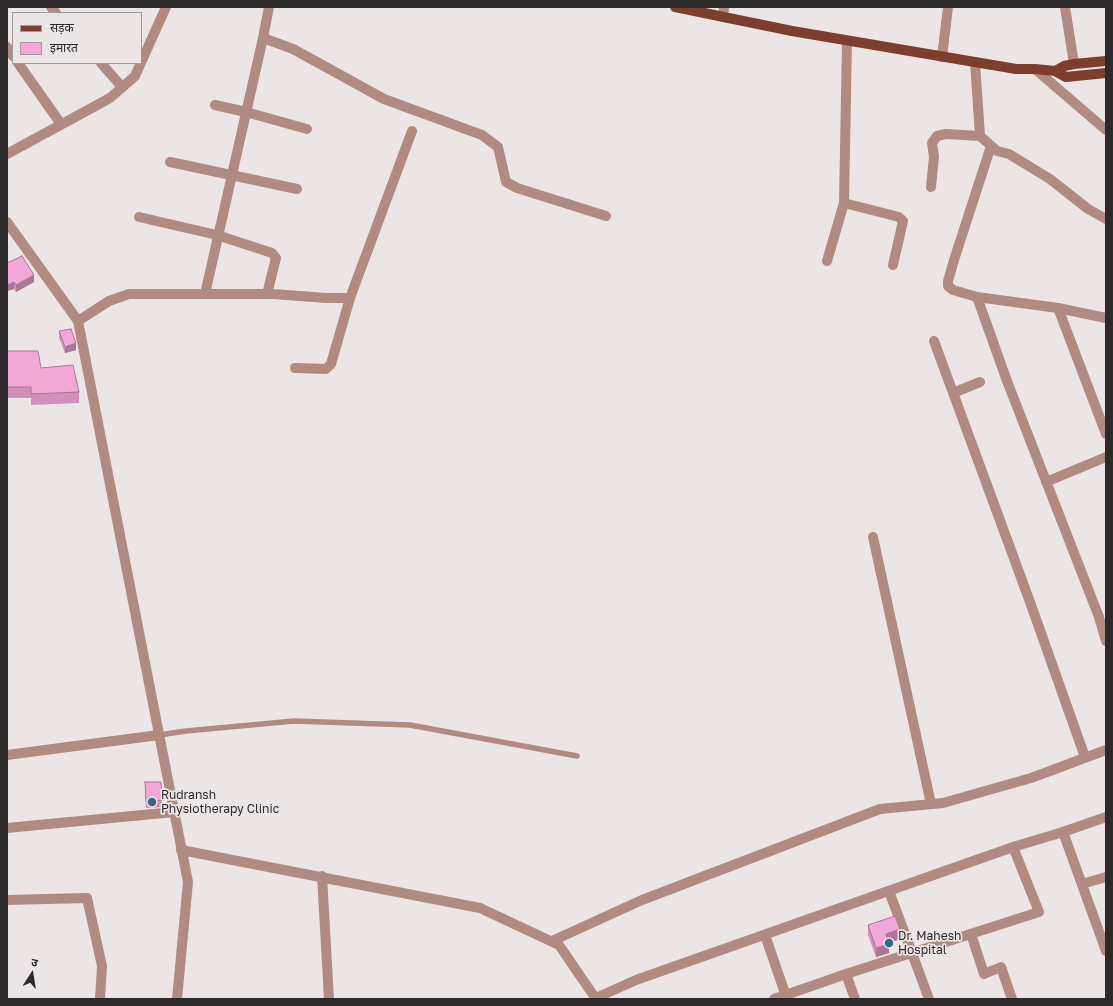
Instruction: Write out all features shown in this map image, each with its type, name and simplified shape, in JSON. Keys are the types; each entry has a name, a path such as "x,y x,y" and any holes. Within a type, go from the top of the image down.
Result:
{"main road":[{"path":"675,7 724,12 792,32 1016,69 1034,68 1054,71 1066,77 1106,73"},
{"path":"1054,71 1064,66 1074,64 1106,61"}],"street":[{"path":"142,60 166,7"},
{"path":"205,294 269,7"},
{"path":"942,57 948,7"},
{"path":"1065,7 1074,64"},
{"path":"262,38 293,49 384,99 482,135 498,147 506,182 516,188 606,216"},
{"path":"827,261 844,203 848,41"},
{"path":"975,62 980,136 996,151 1009,154 1021,161 1050,179 1088,209 1106,219"},
{"path":"19,64 61,124"},
{"path":"102,64 122,87"},
{"path":"7,154 110,98 135,76 140,64"},
{"path":"1034,68 1104,127"},
{"path":"215,105 307,129"},
{"path":"295,368 326,369 331,364 350,298 412,131"},
{"path":"931,187 934,157 932,143 937,136 946,134 980,136"},
{"path":"990,146 948,281 948,286 953,290 977,297 1058,308 1106,318"},
{"path":"170,162 297,189"},
{"path":"844,203 899,217 903,221 893,265"},
{"path":"139,218 218,235 272,253 276,258 267,294"},
{"path":"7,222 78,321 188,882 177,999"},
{"path":"78,321 109,301 129,294 267,294 350,298"},
{"path":"977,297 986,326 1046,482 1102,615 1106,641"},
{"path":"1058,308 1106,434"},
{"path":"934,342 1033,610 1085,757"},
{"path":"953,392 980,382"},
{"path":"1046,482 1106,457"},
{"path":"873,537 931,804"},
{"path":"7,755 159,735"},
{"path":"552,941 642,900 880,808 943,803 1031,778 1106,750"},
{"path":"7,828 174,812"},
{"path":"182,850 322,876 480,908 560,945 596,998 636,980 1013,847 1064,832 1106,817"},
{"path":"1064,832 1106,951"},
{"path":"774,999 787,997 846,974 1038,912 1013,847"},
{"path":"322,876 329,999"},
{"path":"1082,884 1106,877"},
{"path":"889,891 929,999"},
{"path":"7,900 87,898 102,966 100,999"},
{"path":"971,934 984,974 1001,967 1012,999"},
{"path":"764,935 787,997"},
{"path":"846,974 855,999"}],"lane":[{"path":"159,735 294,721 410,725 577,756"}],"building":[{"path":"22,256 34,275 16,285 14,282 7,285 7,263"},
{"path":"71,329 76,343 65,347 59,331"},
{"path":"7,351 38,351 41,368 73,365 79,392 31,394 31,387 7,387"},
{"path":"145,782 161,782 162,800 146,802"},
{"path":"895,916 900,929 886,934 889,944 876,948 868,925"}],"place":[{"name":"Rudransh Physiotherapy Clinic","path":"152,802"},
{"name":"Dr. Mahesh Hospital","path":"889,943"}]}
